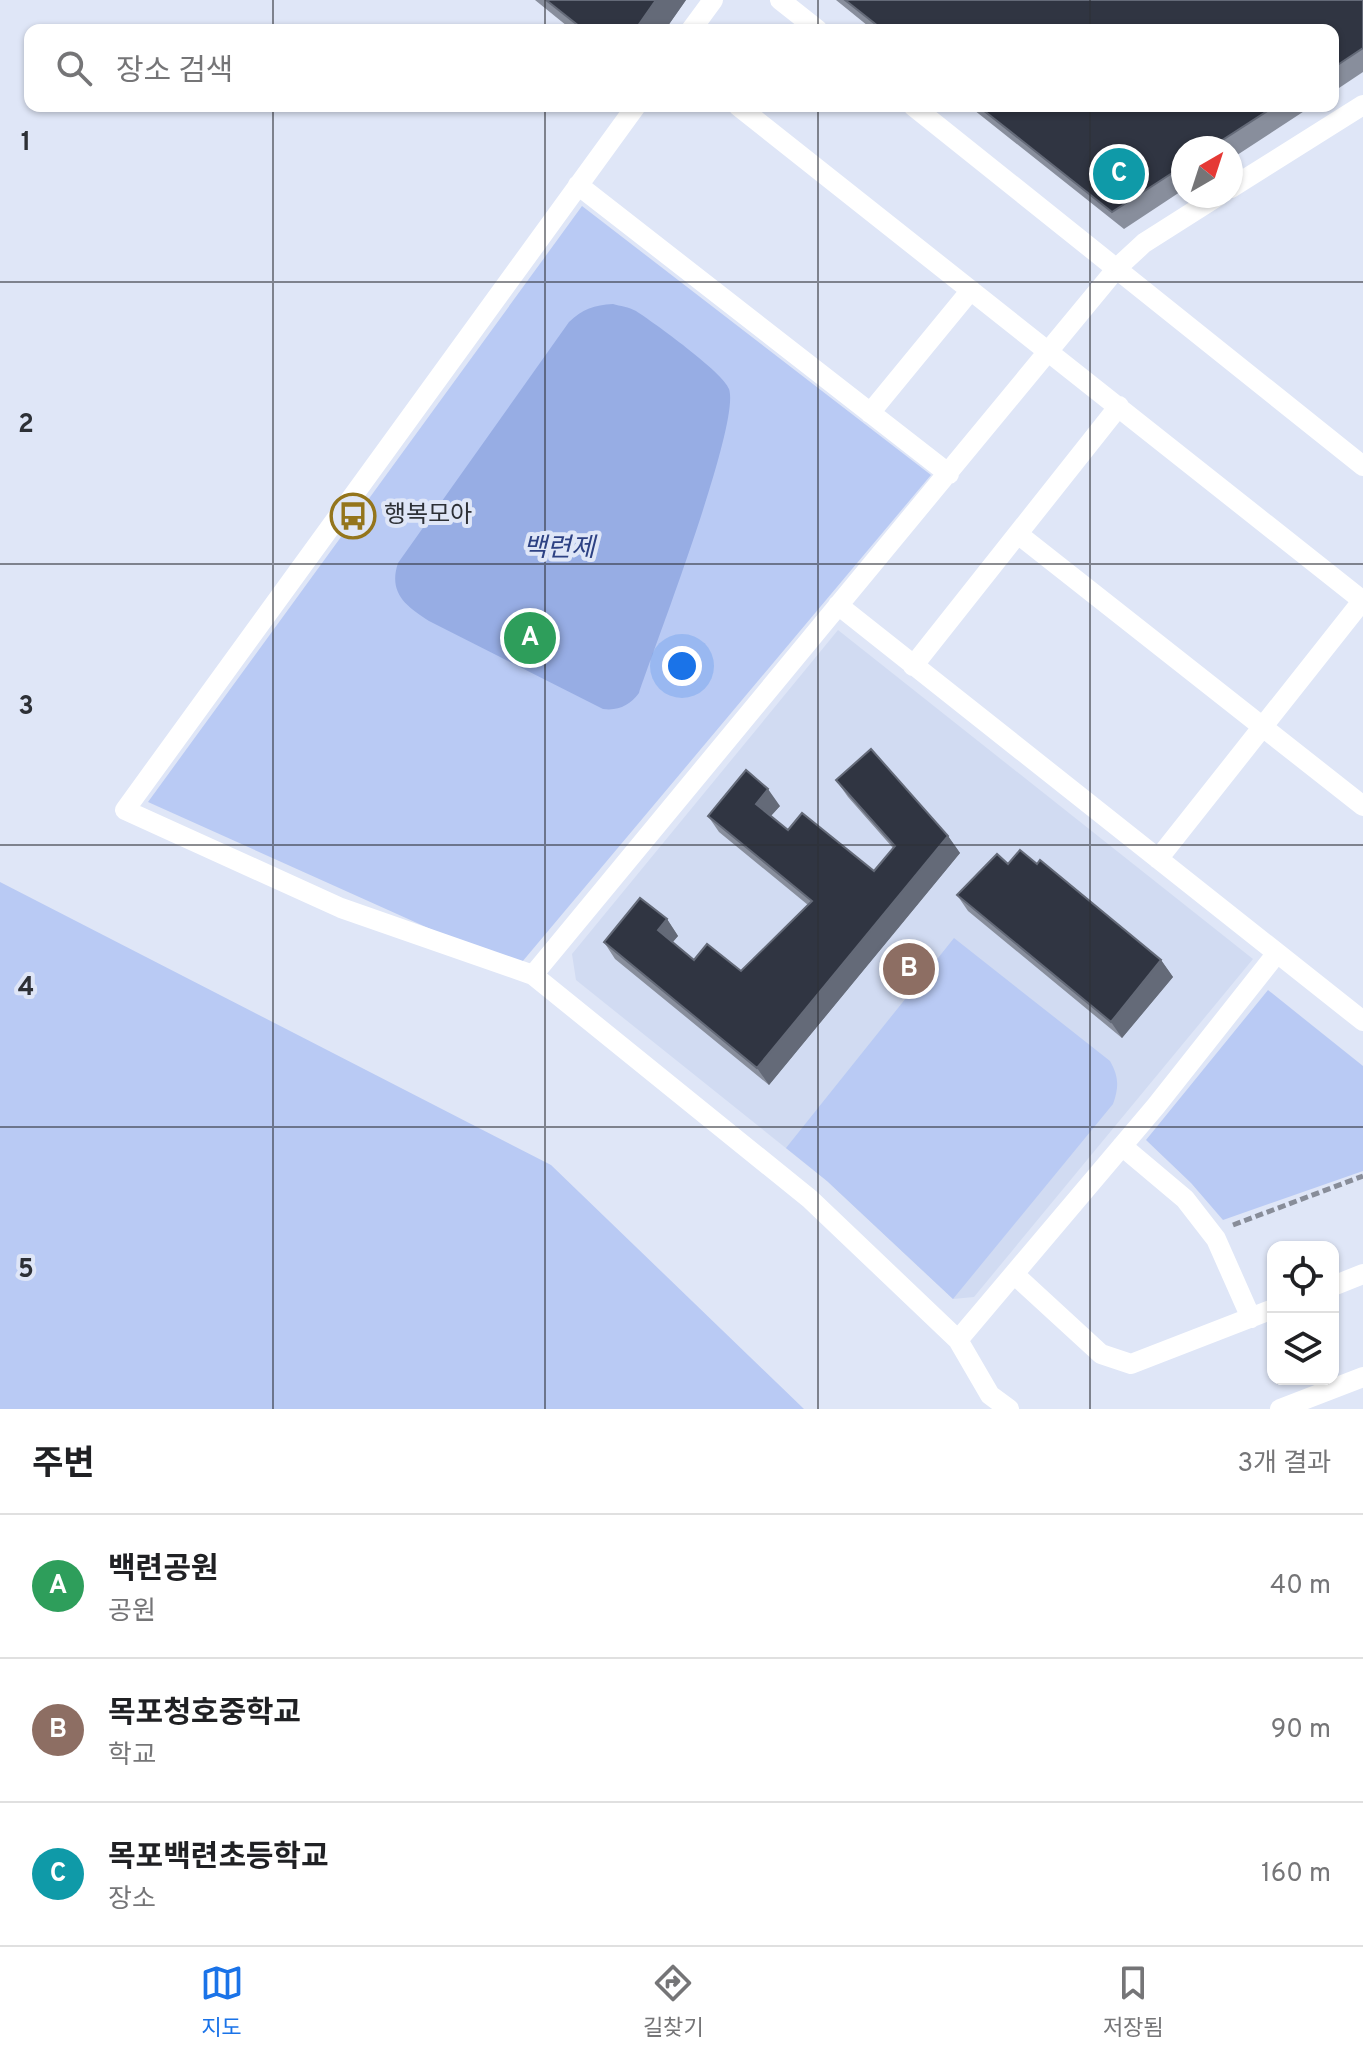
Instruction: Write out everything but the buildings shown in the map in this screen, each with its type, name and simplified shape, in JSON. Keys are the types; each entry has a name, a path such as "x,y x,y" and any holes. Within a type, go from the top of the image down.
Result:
{"street":[{"path":"695,24 713,0"},
{"path":"780,0 810,24"},
{"path":"1243,180 1363,105"},
{"path":"632,112 125,810 341,908 533,975 810,1199 958,1340 990,1395 1009,1409"},
{"path":"746,112 1363,601 1158,859"},
{"path":"921,112 1363,466"},
{"path":"578,185 949,474"},
{"path":"533,975 1117,268 1144,243 1199,208"},
{"path":"870,413 971,290"},
{"path":"913,666 1119,406"},
{"path":"1018,534 1363,806"},
{"path":"838,605 1363,1021"},
{"path":"958,1340 1122,1146 1277,953"},
{"path":"1122,1146 1185,1199 1216,1239 1251,1318"},
{"path":"1339,1284 1363,1274"},
{"path":"1015,1275 1101,1354 1131,1364 1267,1311"},
{"path":"1280,1409 1363,1377"}],"path":[{"path":"1211,1233 1363,1176"}],"shaded area":[{"path":"582,206 931,475 517,968 148,802"},
{"path":"838,630 1253,959 974,1297 953,1299 827,1181 576,980 572,954"},
{"path":"0,882 551,1165 804,1409 0,1409"},
{"path":"954,938 1110,1061 1117,1082 1113,1104 953,1299 827,1181 786,1148"},
{"path":"1268,990 1363,1066 1363,1171 1223,1220 1191,1183 1146,1140"}],"water":[{"name":"백련제","path":"613,304 636,311 715,372 729,389 729,410 710,487 639,693 624,706 603,709 429,621 406,604 395,583 398,563 569,322 589,308"}],"place":[{"name":"목포백련초등학교","path":"1119,174"},
{"name":"행복모아","path":"353,516"},
{"name":"백련공원","path":"530,638"},
{"name":"목포청호중학교","path":"909,969"}]}
